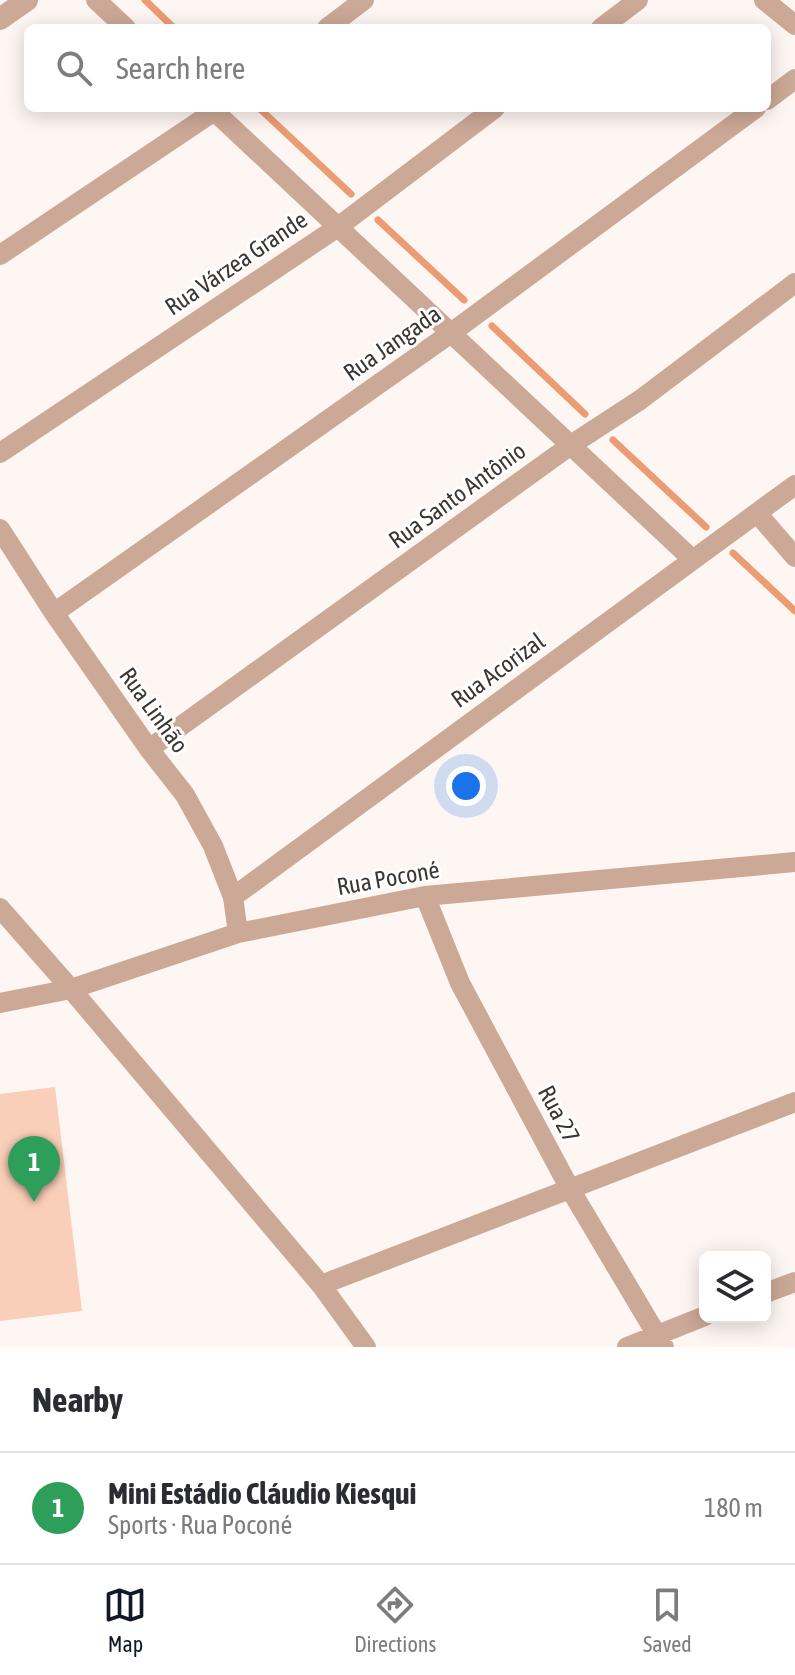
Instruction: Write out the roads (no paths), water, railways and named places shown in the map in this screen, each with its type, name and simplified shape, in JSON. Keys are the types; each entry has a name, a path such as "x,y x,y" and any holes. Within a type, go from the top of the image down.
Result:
{"street":[{"path":"0,19 27,0"},
{"path":"96,0 122,24"},
{"path":"332,24 364,0"},
{"path":"606,24 638,0"},
{"path":"764,0 795,25"},
{"path":"771,97 795,79"},
{"path":"0,255 211,112"},
{"path":"218,112 693,560"},
{"name":"Rua Várzea Grande","path":"0,453 338,227 490,112"},
{"name":"Rua Jangada","path":"54,613 451,333 751,112"},
{"name":"Rua Santo Antônio","path":"149,749 571,445 640,400 795,283"},
{"name":"Rua Acorizal","path":"233,897 795,485"},
{"path":"757,513 795,557"},
{"name":"Rua Linhão","path":"0,529 54,613 185,795 213,846 233,897 238,933"},
{"name":"Rua Poconé","path":"0,1003 71,989 238,933 425,896 795,862"},
{"name":"Rua 27","path":"425,896 460,983 570,1189 661,1340"},
{"path":"0,908 321,1285 366,1347"},
{"path":"321,1285 795,1102"},
{"path":"771,1291 795,1282"},
{"path":"627,1347 661,1340 699,1319"}],"waterway":[{"path":"145,0 170,24"},
{"path":"263,112 351,194"},
{"path":"378,220 464,300"},
{"path":"492,326 585,414"},
{"path":"613,440 706,527"},
{"path":"733,553 795,611"}],"place":[{"name":"Mini Estádio Cláudio Kiesqui","path":"34,1202"}]}
